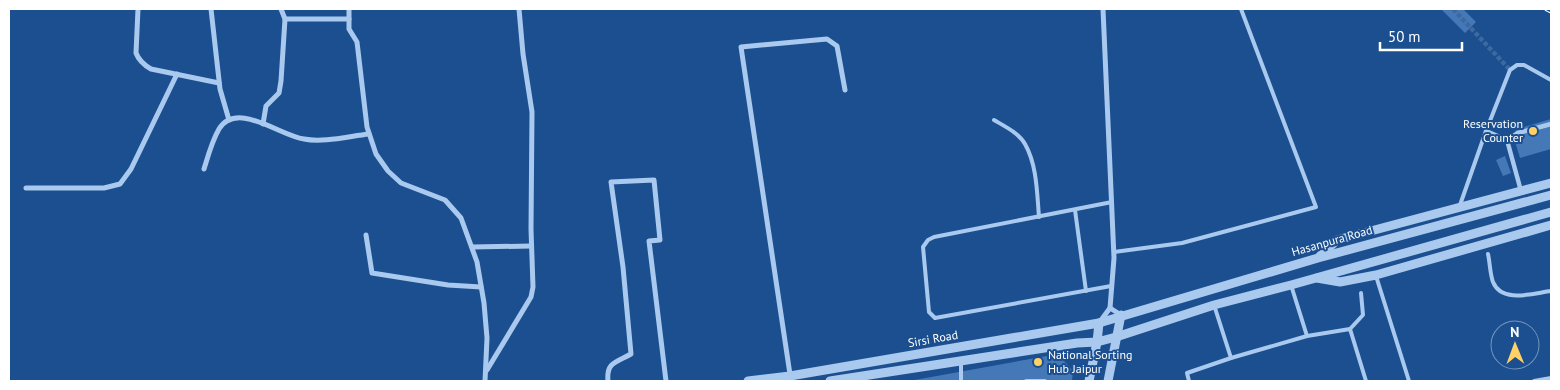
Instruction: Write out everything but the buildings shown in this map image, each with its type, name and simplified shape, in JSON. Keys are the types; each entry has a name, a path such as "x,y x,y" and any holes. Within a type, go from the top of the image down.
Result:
{"street":[{"path":"138,9 136,53 144,65 152,69 219,83"},
{"path":"211,9 219,83 222,101 229,120"},
{"path":"263,124 266,106 279,92 281,81 285,19 281,9"},
{"path":"349,9 349,30 357,42 367,127 376,154 388,171 401,183 445,200 461,218 472,247 482,287 487,338 485,381"},
{"path":"486,372 530,297 533,287 531,246 532,112 523,54 520,9"},
{"path":"1089,381 1099,323 1110,308 1114,252 1103,9"},
{"path":"285,19 349,19"},
{"path":"790,379 741,47 827,39 838,46 845,90"},
{"path":"26,188 104,188 120,184 131,169 177,74"},
{"path":"204,169 218,130 225,122 239,117 248,118 290,136 305,140 369,134"},
{"path":"1507,140 1518,132 1551,124"},
{"path":"1486,131 1507,140"},
{"path":"1507,140 1521,191"},
{"path":"608,381 607,372 612,364 631,354 623,268 611,182 654,180 660,240 648,241 666,381"},
{"path":"1318,258 1336,240 1551,183"},
{"name":"Hasanpura Road","path":"1121,316 1348,249 1551,195"},
{"name":"Sirsi Road","path":"830,381 1076,343 1097,342 1214,305 1551,212"},
{"path":"1314,278 1340,282 1376,275 1551,225"},
{"path":"366,235 372,273 448,285 482,287"},
{"path":"472,247 531,246"},
{"path":"1108,381 1121,316 1110,308"},
{"name":"Sirsi Road","path":"748,381 790,379 1099,323 1121,316"}],"lane":[{"path":"1114,252 1182,243 1316,207 1242,9"},
{"path":"1459,208 1510,70 1517,65 1524,65 1551,80"},
{"path":"994,120 1024,143 1032,162 1038,217"},
{"path":"1111,286 935,318 929,312 924,248 928,240 934,237 1112,202"},
{"path":"1075,210 1086,291"},
{"path":"1488,254 1494,283 1502,293 1513,296 1551,291"},
{"path":"1376,275 1409,381"},
{"path":"1291,285 1307,336"},
{"path":"1189,381 1187,373 1230,358 1307,336 1350,329 1363,315 1362,293"},
{"path":"1214,305 1230,358"},
{"path":"1350,329 1366,381"},
{"path":"961,361 961,381"},
{"path":"1538,381 1551,378"},
{"path":"1026,381 1045,381"}],"tunnel":[{"path":"1453,9 1510,70"}],"railway":[{"path":"1547,9 1551,11"}],"place":[{"name":"Reservation Counter","path":"1533,131"},
{"name":"National Sorting Hub Jaipur","path":"1038,362"}]}
